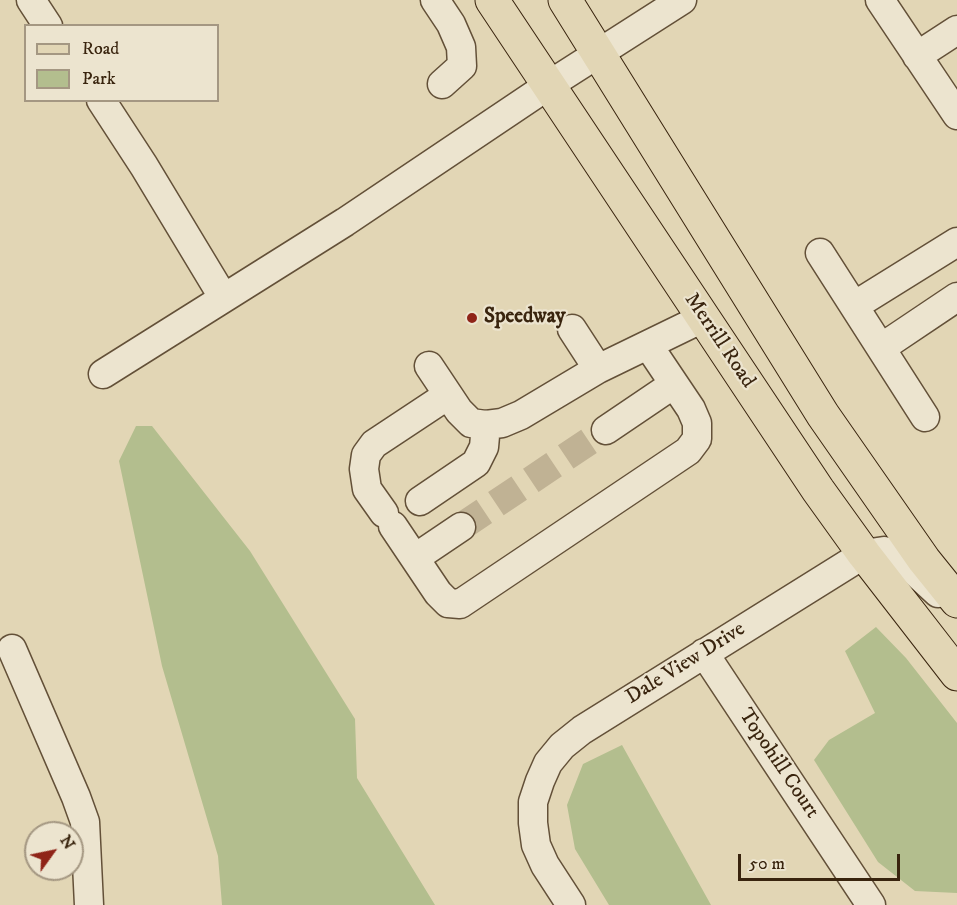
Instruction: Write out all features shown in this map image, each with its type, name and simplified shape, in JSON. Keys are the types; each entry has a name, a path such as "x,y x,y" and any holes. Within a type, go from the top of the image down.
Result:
{"main road":[{"name":"Merrill Road","path":"492,0 864,554 957,674"},
{"path":"566,0 823,415 924,560 957,601"}],"street":[{"path":"31,0 47,24"},
{"path":"435,0 451,24 462,47 462,66 442,84"},
{"path":"103,374 345,222 682,0"},
{"path":"880,0 957,115"},
{"path":"917,56 957,30"},
{"path":"101,102 144,166 223,297"},
{"path":"854,306 957,242"},
{"path":"820,253 925,417"},
{"path":"881,348 957,297"},
{"path":"429,366 459,411 471,423 486,425 502,423 521,415 598,369 704,318"},
{"path":"572,329 598,369"},
{"path":"448,394 374,444 366,455 364,469 368,489 438,593 448,603 460,604 688,451 696,439 697,423 691,409 648,345"},
{"path":"606,430 674,384"},
{"path":"420,501 476,463 484,447 486,425"},
{"path":"414,558 461,527"},
{"path":"864,554 884,551 900,558 957,611"},
{"name":"Dale View Drive","path":"571,905 545,865 536,845 533,823 533,802 548,764 562,746 582,730 864,554"},
{"path":"12,649 85,822 89,905"},
{"name":"Topohill Court","path":"704,653 871,905"}],"green space":[{"path":"136,426 152,426 250,551 355,719 357,778 435,905 222,905 218,856 162,666 119,461"},
{"path":"876,627 906,658 957,723 957,893 915,891 878,862 814,760 829,740 875,713 845,651"},
{"path":"622,745 711,905 609,905 575,849 567,805 583,764"}],"tunnel":[{"path":"461,527 606,430"}],"place":[{"name":"Speedway","path":"472,318"}]}
